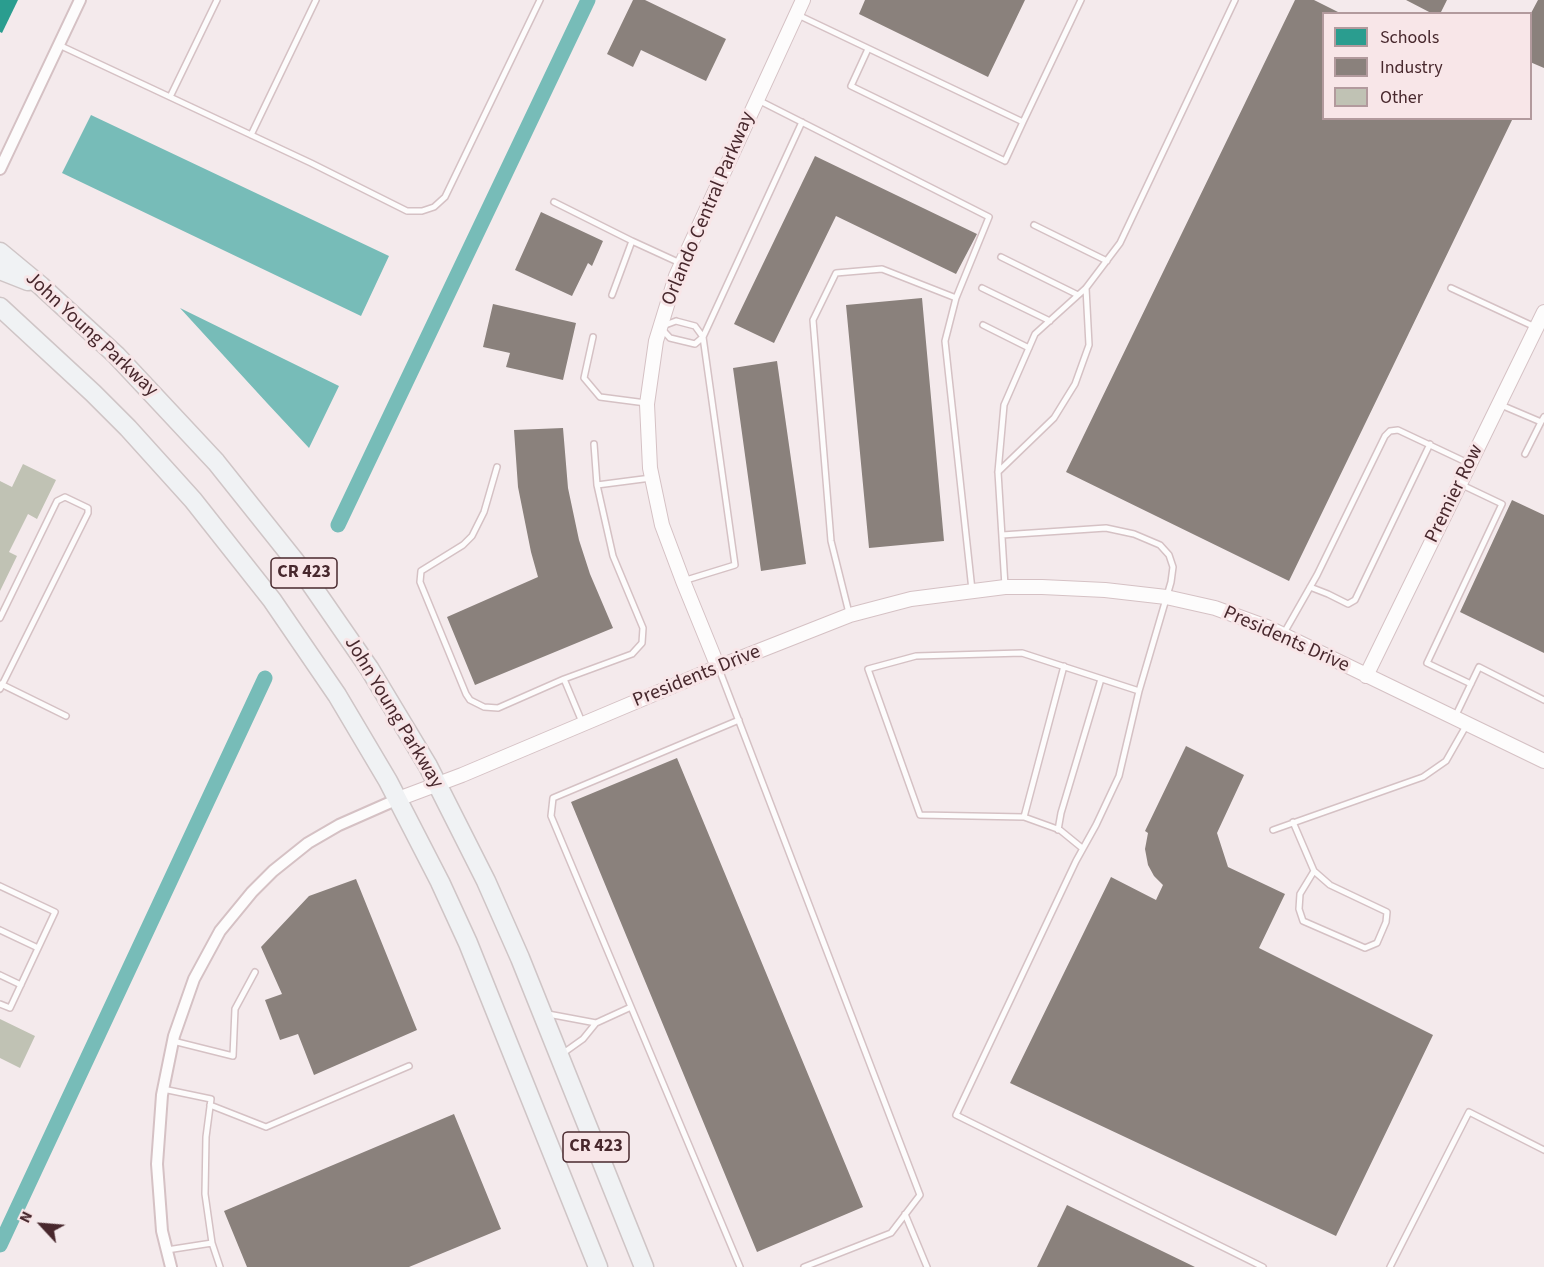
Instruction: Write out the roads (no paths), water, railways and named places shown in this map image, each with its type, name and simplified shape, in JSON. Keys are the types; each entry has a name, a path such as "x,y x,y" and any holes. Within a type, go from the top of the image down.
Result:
{"highway":[{"name":"John Young Parkway","path":"0,252 41,286 150,390 202,446 296,561 369,668 437,784 486,881 542,1012 644,1267"},
{"path":"0,270 41,286"},
{"name":"John Young Parkway","path":"0,307 57,357 128,428 223,537 273,600 362,736 398,799 468,943 598,1267"}],"street":[{"path":"0,170 80,0"},
{"name":"Orlando Central Parkway","path":"718,667 682,581 662,525 652,478 648,404 656,341 681,264 803,0"},
{"name":"Premier Row","path":"1366,676 1544,312"},
{"name":"Presidents Drive","path":"171,1267 162,1231 158,1164 163,1089 173,1041 194,979 220,931 252,892 285,860 308,843 372,809 850,615 911,599 972,590 1005,588 1073,588 1166,597 1215,608 1282,635 1544,761"}],"lane":[{"path":"170,97 217,0"},
{"path":"251,135 316,0"},
{"path":"59,45 407,211 422,211 434,207 445,197 540,0"},
{"path":"868,49 851,86 1005,161 1081,0"},
{"path":"1005,588 998,472 1004,405 1035,334 1086,288 1120,243 1235,0"},
{"path":"796,14 1023,122"},
{"path":"757,100 988,217 956,298 945,341 972,590"},
{"path":"682,581 735,565 703,337 695,326 676,321 660,327 670,338 695,344 703,337 802,122"},
{"path":"554,202 681,264"},
{"path":"1034,225 1107,261"},
{"path":"612,295 632,241"},
{"path":"1001,257 1078,295"},
{"path":"850,615 831,541 813,320 836,273 882,269 956,298"},
{"path":"982,288 1050,321"},
{"path":"998,472 1054,418 1075,384 1089,345 1086,288"},
{"path":"1451,288 1536,328"},
{"path":"983,325 1029,348"},
{"path":"593,337 584,378 600,397 648,404"},
{"path":"1499,404 1543,419 1526,454"},
{"path":"1282,635 1310,587 1386,436 1393,429 1470,464"},
{"path":"497,467 484,512 472,536 463,545 421,571 420,582 466,694 470,700 484,707 498,708 564,679 632,654 642,644 643,628 613,556 597,485 594,444"},
{"path":"1310,587 1348,604 1355,600 1430,444"},
{"path":"597,485 652,478"},
{"path":"1460,484 1502,504 1427,663 1471,684"},
{"path":"0,618 57,501 65,497 88,508 88,513 1,686 66,716"},
{"path":"1002,535 1094,528 1134,534 1160,545 1169,555 1173,567 1138,691 1119,776 956,1115 1263,1267"},
{"path":"1082,849 1058,830 1024,817 920,815 868,669 915,656 1022,652 1138,691"},
{"path":"1024,817 1064,666"},
{"path":"718,667 920,1195 891,1233 804,1267"},
{"path":"1273,830 1423,777 1446,761 1461,721 1471,684 1479,667 1544,700"},
{"path":"564,679 583,724"},
{"path":"1058,830 1101,679"},
{"path":"739,720 553,798 551,816 740,1267"},
{"path":"1293,822 1314,871 1330,885 1387,912 1386,922 1377,943 1365,948 1303,921 1299,909 1300,894 1314,871"},
{"path":"0,886 55,912 9,1008 0,1004"},
{"path":"0,930 38,948"},
{"path":"173,1041 233,1056 235,1009 255,972"},
{"path":"0,975 21,985"},
{"path":"559,1056 583,1039 596,1023 631,1007"},
{"path":"542,1012 596,1023"},
{"path":"210,1105 266,1127 409,1066"},
{"path":"163,1089 211,1098 206,1137 205,1194 212,1243 220,1267"},
{"path":"1390,1267 1470,1112 1544,1149"},
{"path":"905,1214 927,1267"},
{"path":"167,1250 212,1243"}],"water":[{"path":"91,115 389,256 361,316 62,173"},
{"path":"180,308 339,386 309,448 267,403"}],"waterway":[{"path":"338,525 588,0"},
{"path":"0,1245 265,678"}]}
